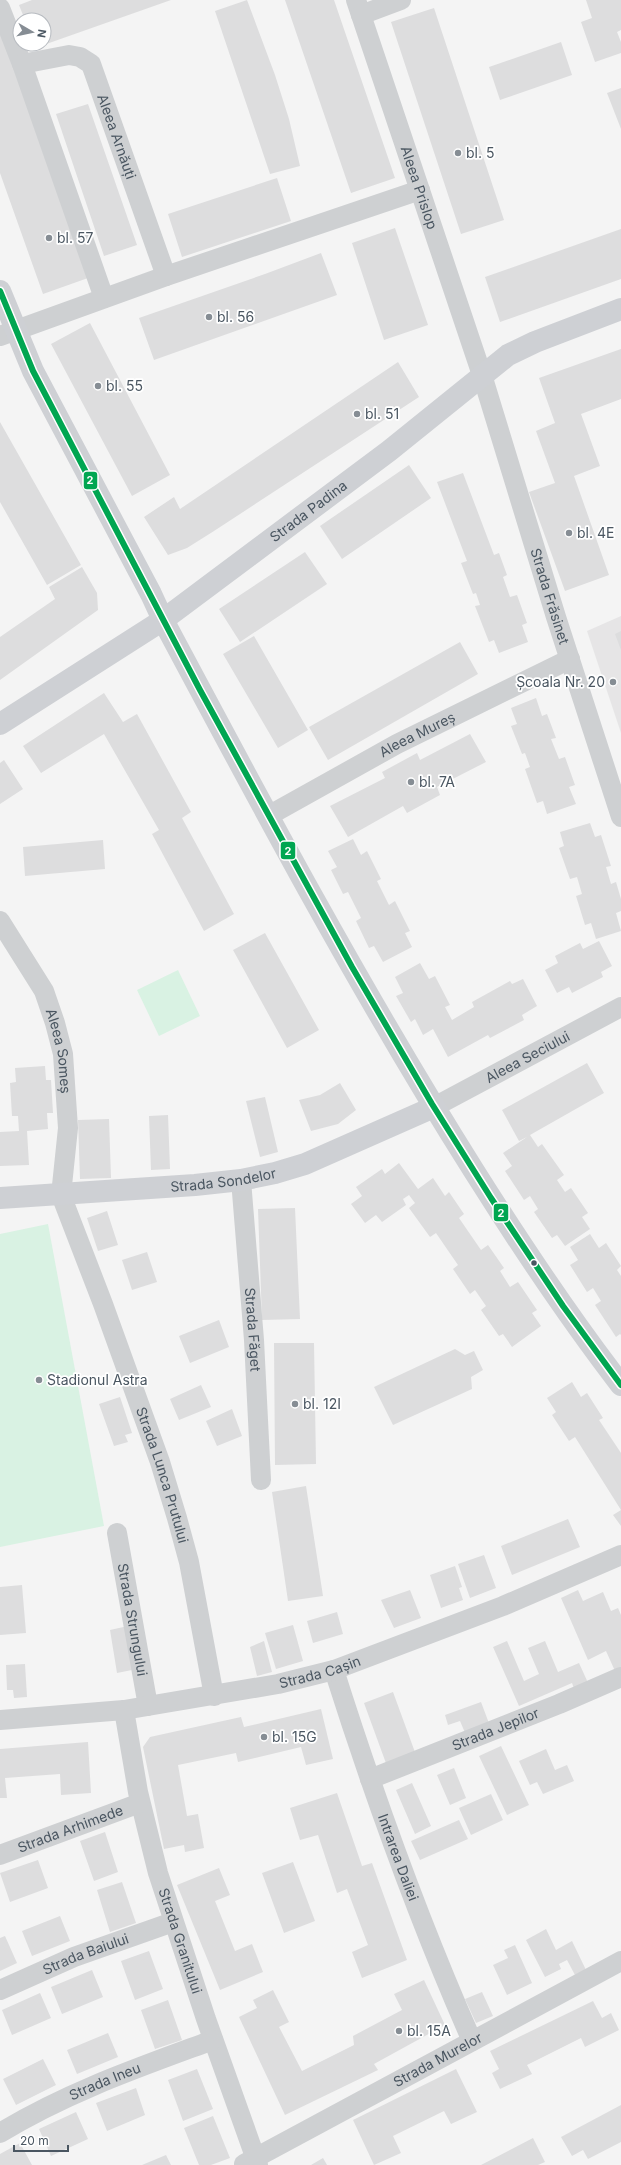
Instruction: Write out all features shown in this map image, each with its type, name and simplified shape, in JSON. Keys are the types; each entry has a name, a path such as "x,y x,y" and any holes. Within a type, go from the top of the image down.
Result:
{"street":[{"path":"358,8 402,0"},
{"path":"0,8 22,64 104,298"},
{"name":"Aleea Prislop","path":"358,8 482,375"},
{"name":"Aleea Arnăuți","path":"22,64 69,55 80,57 91,64 166,276"},
{"path":"7,333 166,276 420,190"},
{"path":"0,291 7,333 33,372 268,816 434,1107 535,1266 621,1386"},
{"name":"Strada Padina","path":"0,724 163,620 389,451 508,355 535,342 621,309"},
{"name":"Strada Frăsinet","path":"482,375 570,659 621,817"},
{"name":"Aleea Mureș","path":"268,816 397,744 570,659"},
{"name":"Aleea Someș","path":"0,921 44,991 63,1054 68,1128 61,1195"},
{"name":"Aleea Seciului","path":"434,1107 621,1007"},
{"name":"Strada Sondelor","path":"0,1198 195,1185 241,1180 275,1173 305,1164 434,1107"},
{"name":"Strada Făget","path":"241,1180 254,1340 261,1480"},
{"name":"Strada Lunca Prutului","path":"61,1195 103,1304 160,1462 189,1562 214,1696"},
{"name":"Strada Strungului","path":"116,1533 148,1706"},
{"name":"Strada Cașin","path":"0,1720 124,1710 278,1684 334,1670 503,1606 621,1555"},
{"name":"Intrarea Daliei","path":"334,1670 370,1779 439,1963 472,2041"},
{"name":"Strada Jepilor","path":"370,1779 559,1704 621,1677"},
{"name":"Strada Granitului","path":"124,1710 140,1803 158,1873 252,2163"},
{"name":"Strada Arhimede","path":"0,1856 140,1803"},
{"name":"Strada Baiului","path":"0,1990 74,1957 173,1922"},
{"name":"Strada Murelor","path":"252,2163 472,2041 621,1961"},
{"name":"Strada Ineu","path":"0,2133 24,2118 76,2093 213,2040"}],"shaded area":[{"name":"Școala Nr. 20","path":"621,616 621,733 587,631"}],"green space":[{"path":"178,970 200,1016 159,1036 137,990"},
{"name":"Stadionul Astra","path":"48,1224 104,1526 0,1547 0,1234"}],"building":[{"path":"32,0 171,0 52,42 52,12 22,12 19,5"},
{"path":"247,0 275,75 289,119 300,166 270,174 215,11"},
{"path":"285,0 334,0 395,178 351,193"},
{"path":"586,0 621,0 621,30 617,32 621,42 621,53 595,62 581,22 592,18"},
{"name":"bl. 5","path":"434,8 504,220 461,234 391,22"},
{"path":"0,30 88,278 43,294 0,173"},
{"path":"561,42 572,75 500,100 489,67"},
{"path":"621,88 621,129 607,93"},
{"path":"88,104 137,245 104,256 56,114"},
{"path":"277,178 291,221 182,257 168,214"},
{"path":"395,228 428,325 384,340 352,243"},
{"path":"621,229 621,279 500,322 485,277"},
{"name":"bl. 56","path":"321,253 337,295 154,360 139,318"},
{"name":"bl. 55","path":"90,323 170,475 132,496 51,344"},
{"path":"621,349 621,399 581,414 600,466 574,476 609,575 565,591 529,492 555,483 536,431 555,423 539,378"},
{"path":"398,362 419,397 187,548 168,555 144,517 174,497 180,509"},
{"path":"0,422 81,565 47,585 0,502"},
{"path":"409,465 431,498 342,559 320,526"},
{"path":"463,473 494,555 499,553 507,575 503,577 510,597 517,595 527,623 522,625 528,642 499,653 494,640 489,642 475,606 480,605 476,593 473,594 461,563 467,561 437,482"},
{"path":"305,552 327,584 240,642 219,609"},
{"path":"82,567 97,593 98,610 0,680 0,637 55,599 49,587"},
{"path":"621,631 621,650 615,634"},
{"path":"254,636 308,730 278,748 223,654"},
{"path":"460,642 478,674 328,760 309,727"},
{"path":"104,693 123,722 137,714 191,812 182,818 234,914 204,931 152,834 159,830 104,734 41,773 23,746"},
{"path":"536,698 542,716 547,714 556,738 551,739 559,759 565,757 575,785 569,787 576,804 547,814 543,801 537,803 525,769 530,767 525,753 522,754 511,726 517,724 511,708"},
{"name":"bl. 7A","path":"470,734 486,762 437,787 440,795 407,813 403,806 348,837 330,806 385,778 382,772 417,753 420,760"},
{"path":"4,760 23,789 0,804 0,763"},
{"path":"590,823 595,837 601,835 611,866 606,867 611,884 616,882 621,899 621,911 616,913 621,931 596,939 591,923 585,925 576,896 582,894 577,877 570,879 559,848 564,846 560,832"},
{"path":"353,839 361,855 367,851 381,879 377,881 389,905 395,901 410,931 405,933 412,947 383,962 374,946 369,948 356,921 361,918 348,892 343,894 331,870 337,867 328,851"},
{"path":"103,840 105,869 25,876 23,847"},
{"path":"265,933 319,1030 287,1048 233,950"},
{"path":"599,941 612,966 601,972 603,977 572,993 569,987 557,993 545,970 558,963 555,956 580,943 583,949"},
{"path":"420,963 429,979 435,976 450,1005 445,1007 452,1020 474,1007 472,1002 510,981 512,984 523,979 537,1006 522,1015 524,1020 490,1038 488,1035 448,1057 433,1029 423,1035 415,1019 411,1022 396,996 403,993 395,977"},
{"path":"587,1063 604,1093 530,1135 538,1147 542,1144 564,1175 557,1180 565,1192 571,1188 588,1213 582,1217 590,1229 565,1246 557,1235 552,1238 534,1212 538,1209 530,1196 524,1200 505,1171 512,1166 503,1153 527,1137 519,1141 502,1110"},
{"path":"45,1066 46,1080 51,1080 53,1113 47,1113 48,1129 27,1131 29,1165 0,1166 0,1132 19,1131 18,1116 12,1116 10,1083 16,1082 15,1068"},
{"path":"340,1083 356,1110 338,1124 311,1131 299,1100 320,1095"},
{"path":"265,1097 278,1152 260,1157 246,1101"},
{"path":"168,1115 170,1169 151,1170 149,1116"},
{"path":"109,1119 111,1178 80,1179 78,1120"},
{"path":"399,1163 418,1189 433,1178 445,1196 449,1192 464,1214 459,1218 481,1250 488,1245 504,1268 500,1271 510,1287 518,1282 537,1310 532,1313 541,1326 512,1347 503,1334 499,1336 481,1310 486,1306 475,1290 470,1294 453,1269 458,1265 436,1233 430,1237 409,1208 415,1203 409,1195 403,1199 406,1205 382,1222 376,1215 365,1223 351,1204 362,1196 356,1187 382,1169 385,1174"},
{"path":"295,1208 300,1319 262,1320 258,1209"},
{"path":"107,1211 118,1245 98,1251 87,1218"},
{"path":"590,1234 599,1248 606,1243 621,1266 617,1270 621,1276 621,1335 620,1334 616,1337 595,1305 601,1301 593,1288 587,1292 570,1265 578,1260 570,1247"},
{"path":"147,1252 157,1282 132,1290 122,1260"},
{"path":"219,1320 229,1347 190,1363 179,1336"},
{"name":"bl. 12I","path":"274,1343 314,1343 316,1464 275,1465"},
{"path":"455,1349 465,1355 474,1351 483,1370 471,1377 472,1389 393,1425 374,1387"},
{"path":"572,1382 581,1397 587,1393 603,1418 599,1420 621,1453 621,1510 575,1437 569,1441 552,1415 556,1412 547,1398"},
{"path":"201,1385 211,1407 179,1420 170,1399"},
{"path":"120,1397 132,1433 125,1435 128,1442 114,1446 99,1404"},
{"path":"232,1409 242,1436 217,1446 206,1421"},
{"path":"306,1486 323,1596 288,1601 272,1492"},
{"path":"621,1510 621,1526 613,1515"},
{"path":"568,1519 580,1547 512,1575 501,1546"},
{"path":"484,1555 496,1588 470,1598 458,1564"},
{"path":"455,1566 462,1587 459,1588 463,1600 441,1608 430,1575"},
{"path":"22,1585 26,1633 0,1635 0,1587"},
{"path":"410,1590 421,1618 394,1628 381,1600"},
{"path":"578,1590 583,1601 603,1592 611,1611 618,1608 621,1615 621,1668 615,1671 606,1651 588,1660 561,1598"},
{"path":"337,1612 343,1634 313,1643 307,1621"},
{"path":"293,1625 303,1661 276,1669 265,1633"},
{"path":"128,1626 137,1669 117,1673 110,1630"},
{"path":"264,1641 272,1672 257,1676 250,1647"},
{"path":"507,1641 524,1681 539,1674 528,1648 545,1641 558,1672 579,1663 589,1685 575,1691 572,1683 519,1706 493,1647"},
{"path":"25,1664 27,1697 14,1698 13,1690 7,1690 6,1665"},
{"path":"393,1692 416,1755 387,1766 364,1703"},
{"path":"481,1702 490,1726 466,1735 460,1721 448,1725 445,1715"},
{"path":"321,1709 333,1759 306,1765 301,1747 238,1762 236,1753 178,1765 187,1816 198,1814 204,1848 185,1852 184,1845 164,1849 143,1747 150,1737 241,1717 244,1727"},
{"path":"88,1742 91,1793 61,1795 60,1774 5,1778 7,1798 0,1798 0,1749"},
{"path":"501,1746 529,1805 507,1815 479,1756"},
{"path":"546,1749 555,1770 567,1765 574,1781 543,1794 537,1782 530,1785 519,1761"},
{"path":"454,1768 466,1798 450,1805 437,1775"},
{"path":"412,1783 431,1826 415,1834 396,1790"},
{"path":"337,1793 362,1866 372,1863 407,1960 362,1978 352,1952 368,1945 347,1889 337,1893 318,1835 300,1840 290,1808"},
{"path":"491,1794 503,1820 471,1835 459,1808"},
{"path":"459,1820 468,1839 420,1860 411,1841"},
{"path":"105,1832 118,1872 94,1881 80,1841"},
{"path":"38,1860 48,1888 10,1902 0,1873"},
{"path":"293,1862 315,1921 284,1933 262,1873"},
{"path":"219,1868 230,1895 215,1901 235,1951 252,1944 263,1972 220,1990 177,1885"},
{"path":"122,1882 136,1923 110,1932 97,1890"},
{"path":"60,1916 70,1941 32,1956 22,1931"},
{"path":"546,1929 556,1950 572,1941 586,1970 575,1975 567,1960 559,1964 561,1969 545,1977 526,1940"},
{"path":"5,1936 17,1963 0,1971 0,1938"},
{"path":"515,1945 532,1983 507,1995 493,1965 508,1958 504,1950"},
{"path":"149,1951 163,1989 135,2000 121,1961"},
{"path":"92,1970 103,1997 62,2014 51,1987"},
{"path":"424,1980 445,2025 374,2064 378,2070 285,2115 239,2017 257,2008 253,2000 273,1990 289,2022 279,2027 302,2071 354,2045 353,2036 402,2010 394,1994"},
{"path":"482,1992 493,2016 476,2023 465,1999"},
{"path":"40,1993 51,2018 12,2035 2,2010"},
{"path":"168,2000 182,2040 155,2049 141,2010"},
{"path":"593,2001 602,2018 611,2013 619,2030 585,2047 581,2038 527,2065 532,2074 500,2089 492,2073 499,2069 490,2051"},
{"path":"108,2033 118,2057 77,2074 67,2050"},
{"path":"43,2059 56,2085 16,2105 3,2079"},
{"path":"197,2069 213,2109 183,2121 168,2080"},
{"path":"456,2069 477,2112 451,2124 444,2111 393,2136 401,2153 374,2165 353,2120"},
{"path":"136,2088 145,2115 107,2131 96,2103"},
{"path":"621,2105 621,2142 588,2159 583,2150 572,2156 561,2137"},
{"path":"76,2112 88,2139 51,2156 39,2129"},
{"path":"213,2116 230,2158 211,2165 199,2165 184,2128"},
{"path":"533,2138 545,2162 538,2165 481,2165"},
{"path":"20,2143 32,2165 0,2165 0,2154"},
{"path":"166,2155 171,2165 142,2165"},
{"path":"323,2158 327,2165 311,2165"}],"transit line":[{"name":"2","path":"0,291 33,371 200,690 352,967 432,1104 491,1198 563,1306 621,1385"}],"place":[{"name":"bl. 5","path":"458,153"},
{"name":"bl. 57","path":"49,238"},
{"name":"bl. 56","path":"209,317"},
{"name":"bl. 55","path":"98,386"},
{"name":"bl. 51","path":"357,414"},
{"name":"bl. 4E","path":"569,533"},
{"name":"Școala Nr. 20","path":"613,682"},
{"name":"bl. 7A","path":"411,782"},
{"name":"Stadionul Astra","path":"39,1380"},
{"name":"bl. 12I","path":"295,1404"},
{"name":"bl. 15G","path":"264,1737"},
{"name":"bl. 15A","path":"399,2031"}]}
